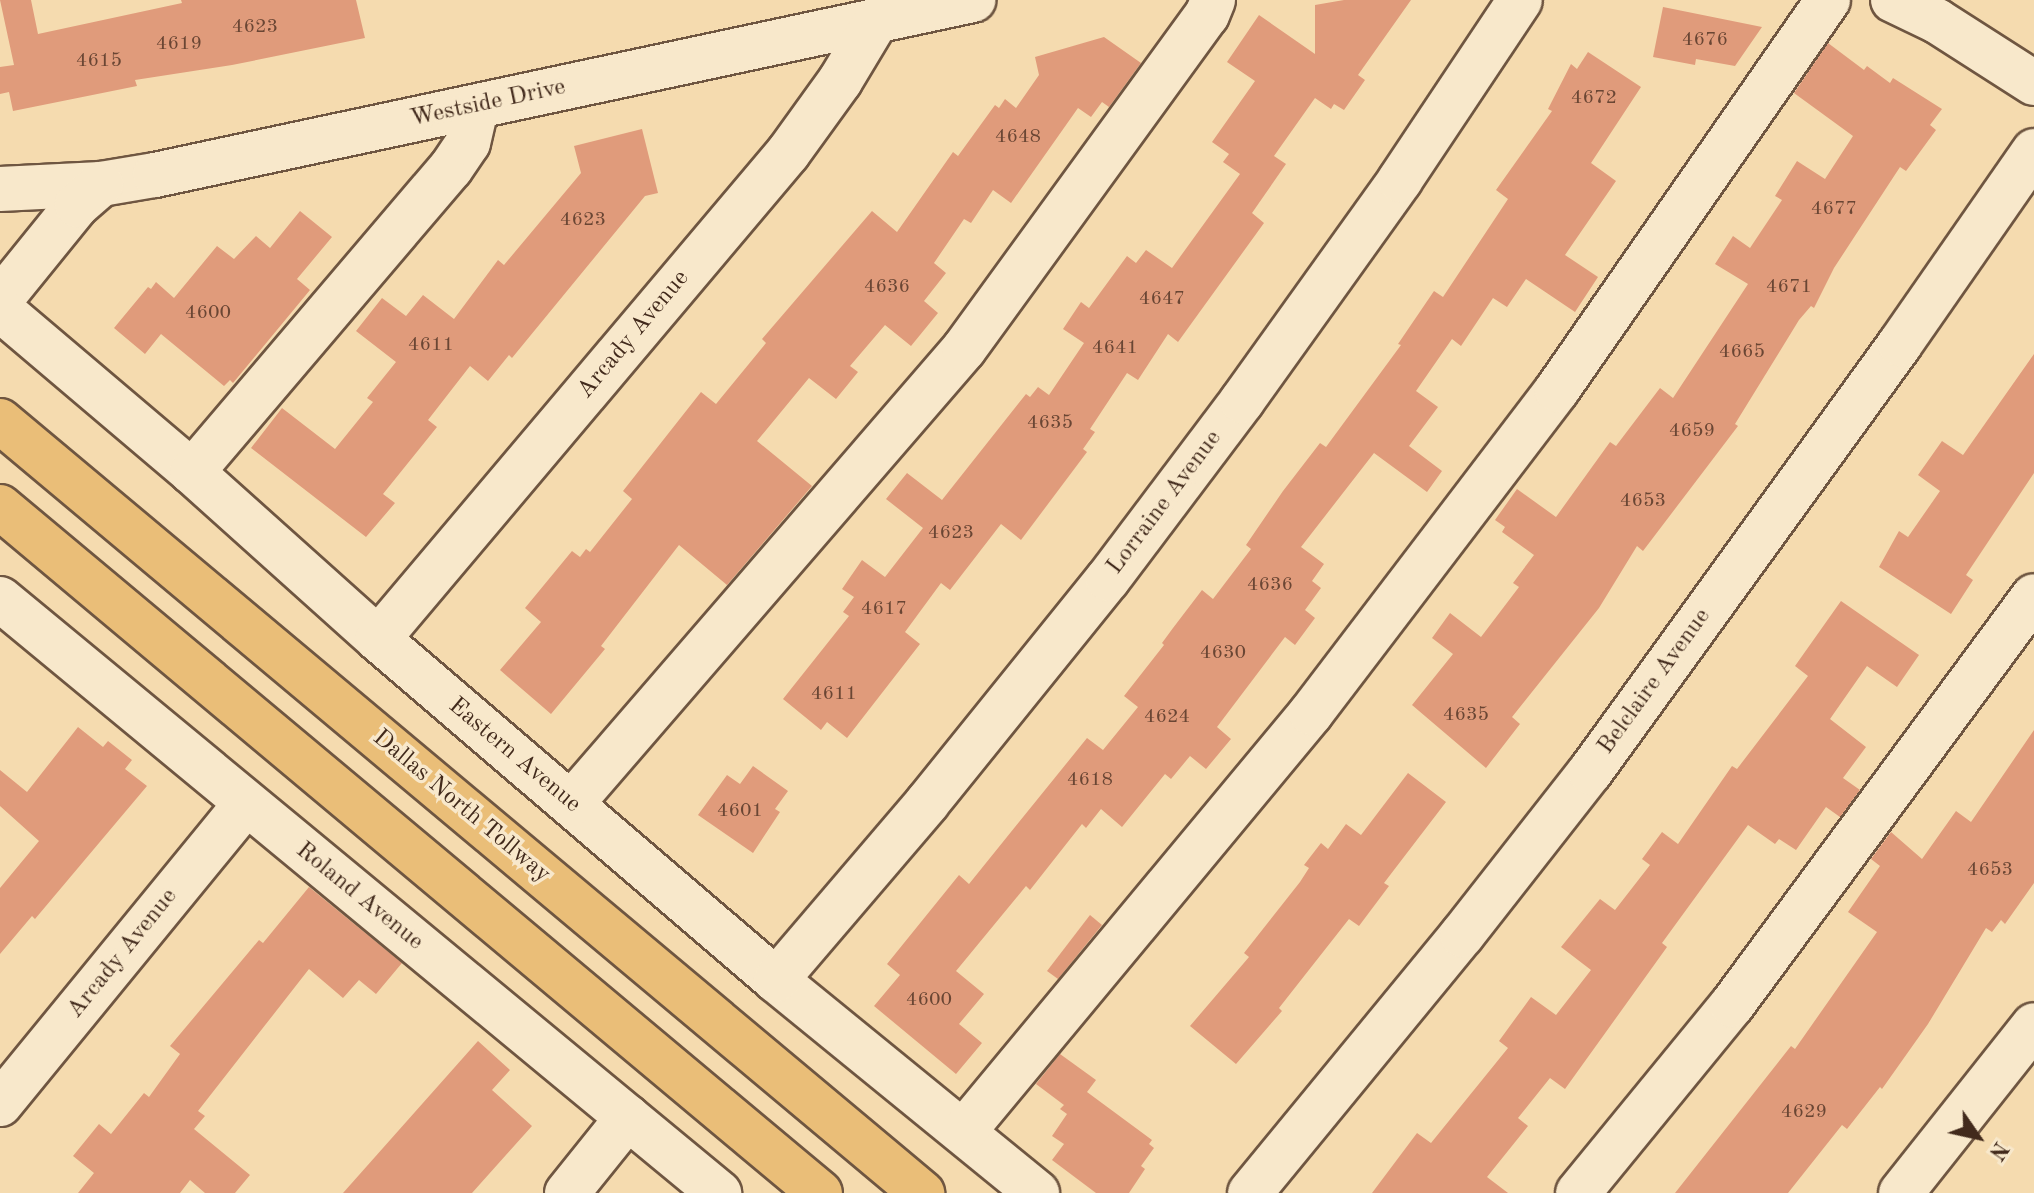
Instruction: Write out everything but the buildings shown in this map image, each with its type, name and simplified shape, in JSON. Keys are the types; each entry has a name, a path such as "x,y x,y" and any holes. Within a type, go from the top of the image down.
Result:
{"highway":[{"name":"Dallas North Tollway","path":"0,421 922,1193"},
{"path":"0,507 820,1193"}],"street":[{"name":"Westside Drive","path":"0,189 101,184 973,0"},
{"path":"571,804 964,349 1207,15 1213,0"},
{"name":"Lorraine Avenue","path":"776,980 927,803 1108,579 1242,401 1400,180 1520,0"},
{"path":"964,1131 1349,664 1557,390 1828,0"},
{"path":"1893,0 1937,21 2034,83"},
{"name":"Arcady Avenue","path":"378,639 788,153 840,81 876,21"},
{"path":"192,472 451,168 468,143 476,107"},
{"name":"Belclaire Avenue","path":"1250,1193 1462,935 1590,772 1900,344 2034,151"},
{"path":"0,300 77,205 101,184"},
{"name":"Eastern Avenue","path":"0,309 776,980 1037,1193"},
{"path":"1578,1193 1741,993 2034,596"},
{"name":"Roland Avenue","path":"0,599 245,805 719,1193"},
{"name":"Arcady Avenue","path":"0,1104 245,805"},
{"path":"1901,1193 2034,1025"},
{"path":"567,1193 628,1117"}]}
